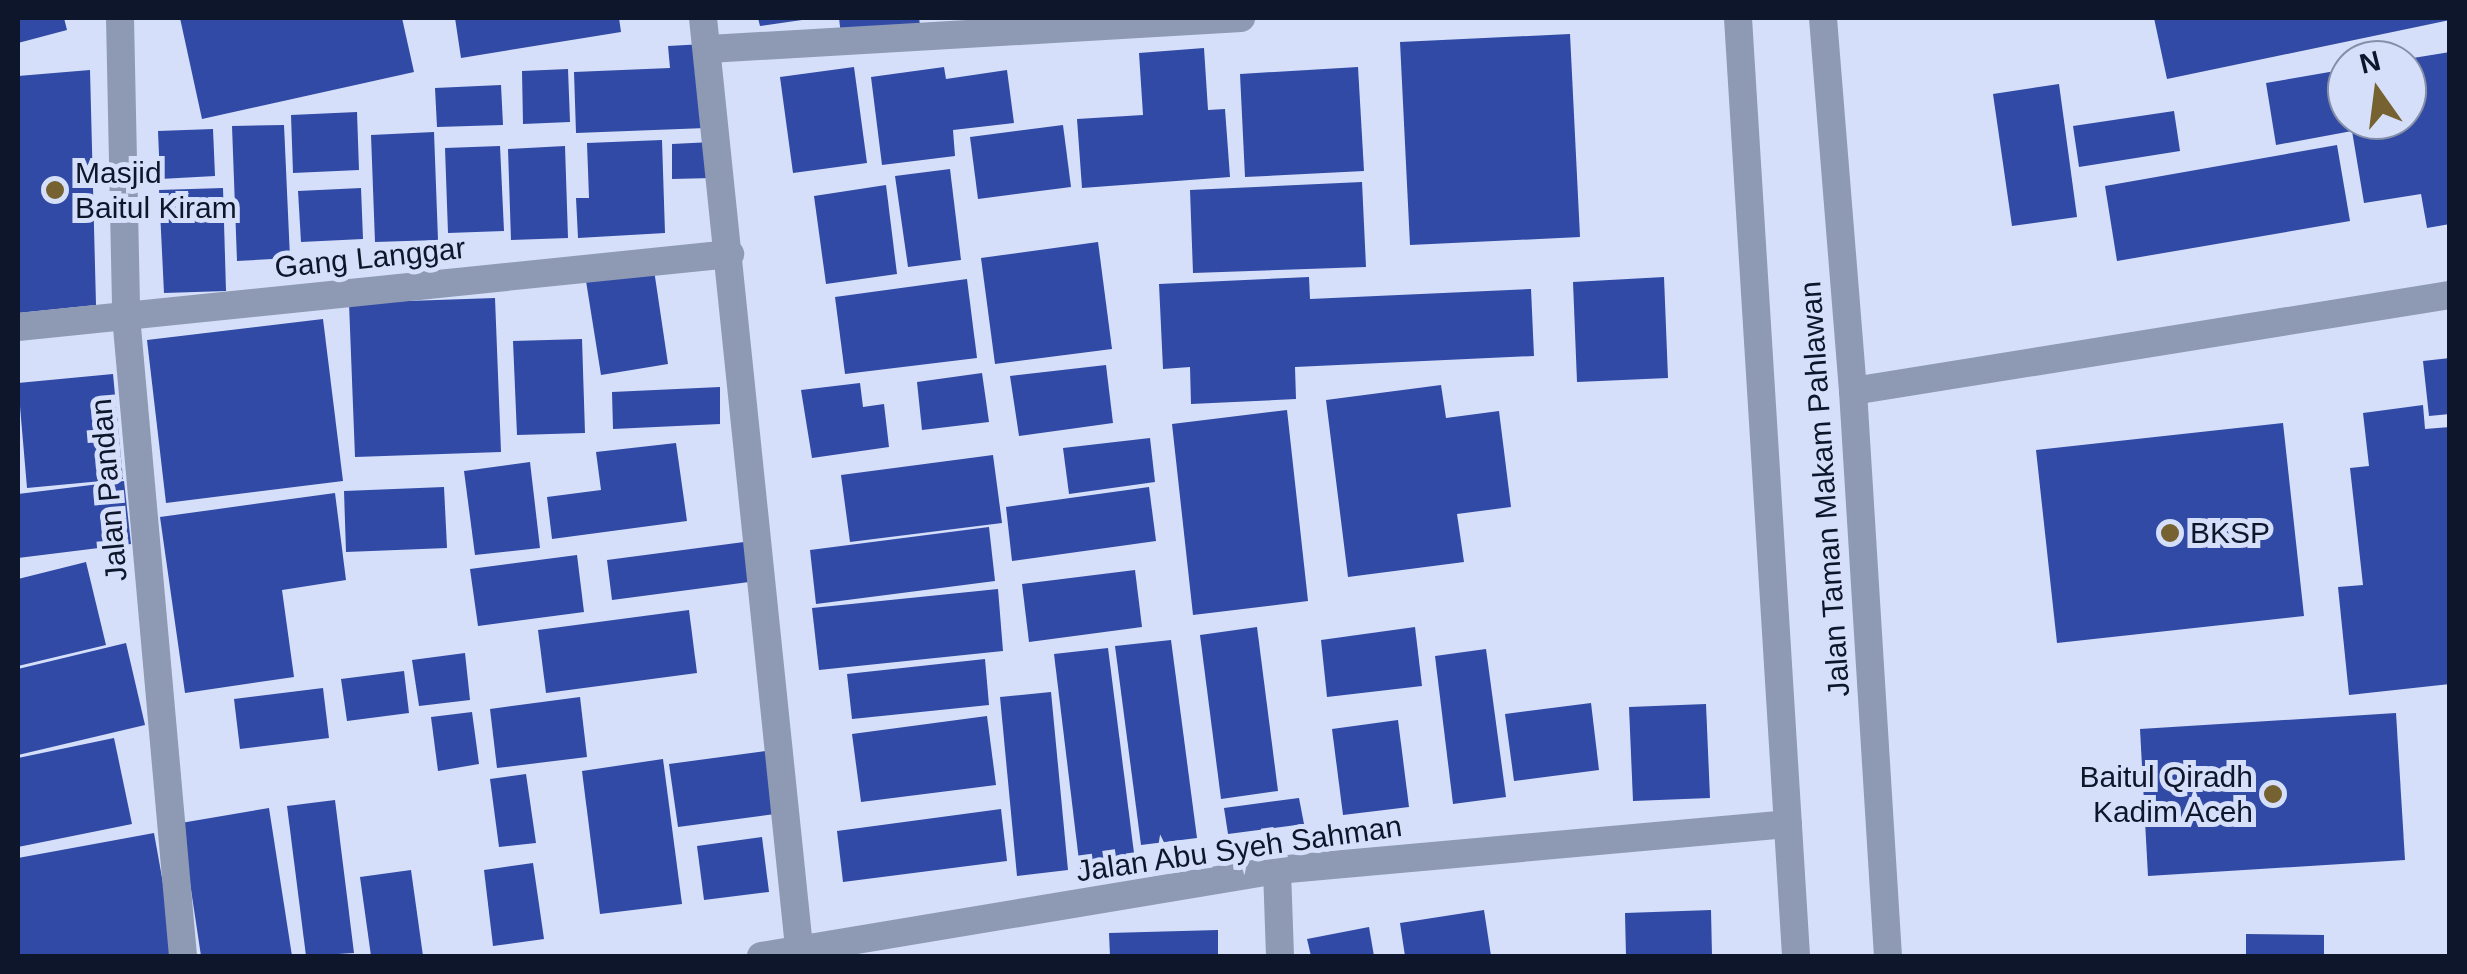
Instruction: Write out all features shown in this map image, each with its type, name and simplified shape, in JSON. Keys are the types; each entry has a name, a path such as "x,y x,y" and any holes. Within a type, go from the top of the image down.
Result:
{"street":[{"name":"Jalan Pandan","path":"120,18 126,316 184,956"},
{"path":"704,18 800,953"},
{"path":"708,49 1241,18"},
{"path":"1738,18 1796,956"},
{"name":"Jalan Taman Makam Pahlawan","path":"1822,18 1853,391 1888,956"},
{"name":"Gang Langgar","path":"18,327 730,254"},
{"path":"1853,391 2450,295"},
{"name":"Jalan Abu Syeh Sahman","path":"761,956 800,953 1277,870 1788,824"},
{"path":"1277,870 1280,956"}],"building":[{"path":"18,18 64,18 67,30 18,43"},
{"path":"180,18 402,18 414,72 202,119"},
{"path":"455,18 619,18 621,32 461,58"},
{"path":"758,18 801,18 802,20 760,26"},
{"path":"839,18 919,18 920,25 841,35"},
{"path":"2154,18 2450,18 2354,40 2327,40 2327,46 2167,79"},
{"path":"1570,34 1580,237 1410,245 1400,42"},
{"path":"704,44 706,128 576,133 574,72 670,68 668,46"},
{"path":"1204,48 1208,110 1225,109 1230,177 1082,188 1077,119 1143,115 1139,53"},
{"path":"2450,52 2450,224 2427,228 2421,194 2364,203 2354,140 2427,140 2427,56"},
{"path":"854,67 867,163 793,173 780,77"},
{"path":"944,67 946,79 1007,70 1014,123 953,130 955,156 882,165 871,77"},
{"path":"1358,67 1364,171 1245,177 1240,74"},
{"path":"568,69 570,122 523,124 522,71"},
{"name":"Masjid Baitul Kiram","path":"90,70 96,305 18,313 18,76"},
{"path":"2327,72 2327,136 2276,145 2266,83"},
{"path":"2059,84 2077,217 2012,226 1993,94"},
{"path":"501,85 503,125 437,127 435,88"},
{"path":"2174,111 2180,151 2079,167 2073,126"},
{"path":"357,112 359,170 293,173 291,115"},
{"path":"284,125 290,258 237,261 232,126"},
{"path":"1063,125 1071,187 978,199 970,137"},
{"path":"213,129 215,176 160,179 158,131"},
{"path":"434,132 438,240 375,242 371,135"},
{"path":"662,140 665,233 578,238 576,198 589,198 587,143"},
{"path":"712,142 713,178 672,179 672,144"},
{"path":"2337,145 2350,221 2117,261 2105,186"},
{"path":"500,146 504,231 448,233 445,148"},
{"path":"565,146 568,238 511,240 508,149"},
{"path":"950,169 961,260 908,267 895,176"},
{"path":"1362,182 1366,267 1193,273 1190,190"},
{"path":"886,185 897,274 826,284 814,196"},
{"path":"223,188 226,291 164,293 159,190"},
{"path":"361,188 363,239 301,242 298,191"},
{"path":"1098,242 1112,349 995,364 981,258"},
{"path":"654,270 668,364 601,375 586,281"},
{"path":"1309,277 1310,299 1531,289 1534,356 1295,367 1296,399 1191,404 1190,367 1163,369 1159,284"},
{"path":"1664,277 1668,378 1577,382 1573,282"},
{"path":"967,279 977,358 845,374 835,297"},
{"path":"495,298 501,452 355,457 349,303"},
{"path":"323,319 343,481 166,503 147,340"},
{"path":"582,339 585,433 517,435 513,341"},
{"path":"2450,358 2450,414 2429,416 2423,361"},
{"path":"1106,365 1113,423 1019,436 1010,376"},
{"path":"982,373 989,422 922,430 917,382"},
{"path":"113,374 123,479 27,488 18,383"},
{"path":"860,383 863,407 884,404 889,447 812,458 801,390"},
{"path":"1441,385 1446,418 1499,411 1511,507 1457,514 1464,562 1348,577 1326,400"},
{"path":"720,387 720,424 613,429 612,392"},
{"path":"2423,405 2425,429 2450,427 2450,684 2349,695 2338,587 2363,585 2350,468 2369,466 2363,413"},
{"path":"1287,410 1308,601 1193,615 1172,424"},
{"name":"BKSP","path":"2283,423 2304,616 2057,643 2036,450"},
{"path":"1150,438 1155,482 1069,494 1063,448"},
{"path":"676,443 687,521 552,539 547,497 601,490 596,452"},
{"path":"993,455 1002,523 850,542 841,475"},
{"path":"530,462 540,548 475,555 464,471"},
{"path":"124,481 131,544 18,558 18,494"},
{"path":"444,487 447,548 346,552 344,491"},
{"path":"1149,487 1156,541 1012,561 1006,507"},
{"path":"335,493 346,580 282,590 294,677 185,693 160,517"},
{"path":"989,527 995,581 816,604 810,550"},
{"path":"744,542 749,582 612,600 607,560"},
{"path":"577,555 584,612 478,626 470,569"},
{"path":"86,562 106,645 18,666 18,579"},
{"path":"1135,570 1142,627 1029,642 1022,584"},
{"path":"998,589 1003,651 819,670 812,608"},
{"path":"689,610 697,673 546,693 538,630"},
{"path":"1257,627 1278,791 1221,799 1200,635"},
{"path":"1415,627 1422,686 1327,697 1321,640"},
{"path":"1171,640 1197,838 1141,845 1115,646"},
{"path":"126,643 145,725 18,755 18,669"},
{"path":"1108,648 1135,861 1080,869 1054,654"},
{"path":"1486,649 1506,797 1453,804 1435,656"},
{"path":"465,653 470,700 419,706 412,660"},
{"path":"985,659 989,705 852,719 847,674"},
{"path":"404,671 409,713 347,721 341,679"},
{"path":"323,688 329,738 240,749 234,699"},
{"path":"1051,692 1068,870 1017,876 1000,697"},
{"path":"580,697 587,757 497,768 490,709"},
{"path":"1591,703 1599,770 1514,781 1505,714"},
{"path":"1706,704 1710,798 1633,801 1629,707"},
{"path":"472,712 479,764 438,771 431,717"},
{"name":"Baitul Qiradh Kadim Aceh","path":"2396,713 2405,860 2148,876 2140,729"},
{"path":"987,716 996,785 861,802 852,734"},
{"path":"1398,720 1409,807 1343,815 1332,729"},
{"path":"114,738 132,824 18,847 18,758"},
{"path":"774,750 782,813 678,827 669,764"},
{"path":"663,759 682,904 600,914 582,771"},
{"path":"526,774 536,843 499,847 490,779"},
{"path":"1299,798 1304,824 1228,834 1224,808"},
{"path":"335,800 354,953 306,956 287,806"},
{"path":"269,808 292,956 201,956 181,823"},
{"path":"1001,809 1007,861 843,882 837,831"},
{"path":"154,833 176,956 18,956 18,858"},
{"path":"762,837 769,892 704,900 697,846"},
{"path":"533,863 544,939 493,946 484,870"},
{"path":"411,870 423,956 371,956 360,877"},
{"path":"1484,910 1491,956 1405,956 1400,923"},
{"path":"1711,910 1712,956 1626,956 1625,913"},
{"path":"1369,927 1374,956 1311,956 1307,939"},
{"path":"1218,930 1218,956 1110,956 1109,933"},
{"path":"2246,934 2324,935 2324,956 2246,956"}],"place":[{"name":"Masjid Baitul Kiram","path":"55,190"},
{"name":"BKSP","path":"2170,533"},
{"name":"Baitul Qiradh Kadim Aceh","path":"2273,794"}]}
